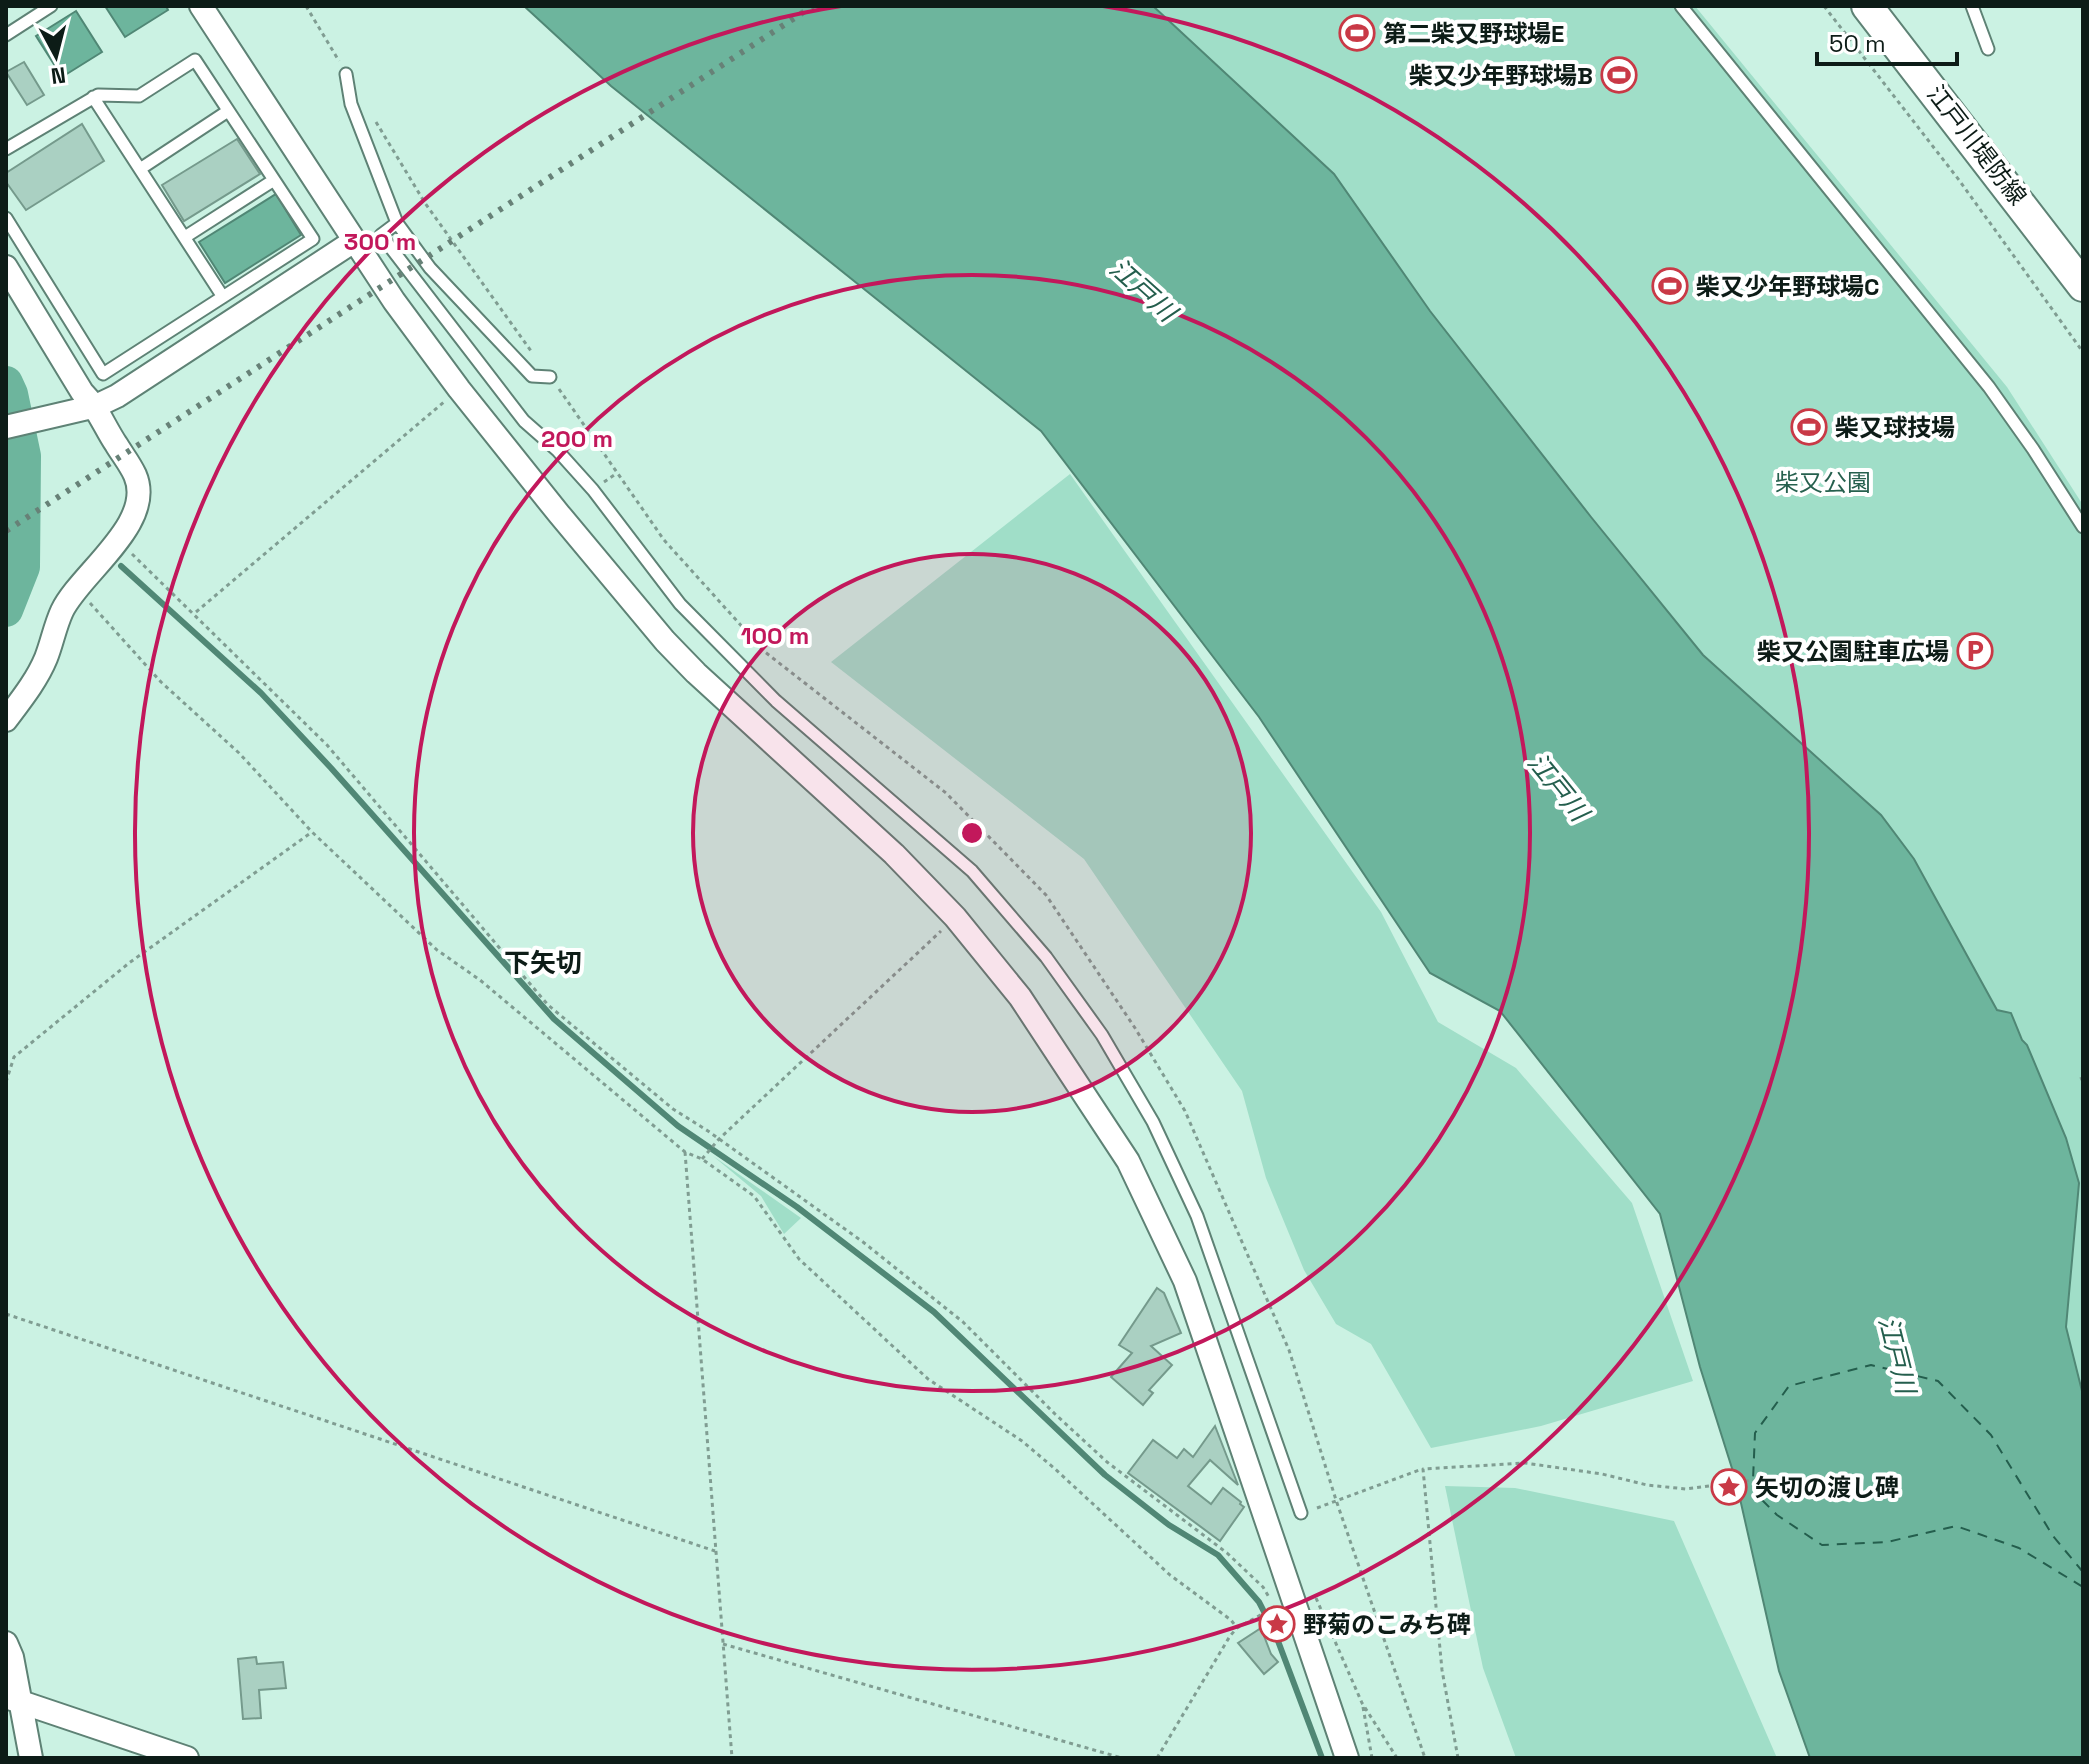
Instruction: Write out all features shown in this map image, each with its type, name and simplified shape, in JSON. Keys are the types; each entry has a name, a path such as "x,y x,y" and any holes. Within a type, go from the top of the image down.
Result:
{"main road":[{"name":"江戸川堤防線","path":"1867,6 2083,286"}],"street":[{"path":"201,6 394,301 459,389 665,641 733,708 894,854 955,917 1020,997 1084,1090 1128,1161 1185,1281 1347,1758"},
{"path":"6,427 96,406 117,396 354,241"},
{"path":"6,267 82,392 96,406 136,477 138,494 133,514 118,543 76,589 62,611 45,661 27,693 6,720"},
{"path":"6,1643 12,1657 14,1699 31,1758"},
{"path":"14,1699 187,1758"}],"lane":[{"path":"6,35 51,6"},
{"path":"1681,6 1989,387 2083,527"},
{"path":"1972,6 1988,49"},
{"path":"6,149 93,97 139,96 195,60 313,239 103,374 6,218"},
{"path":"346,74 351,104 397,223 430,268 532,376 550,377"},
{"path":"93,97 223,297"},
{"path":"140,169 228,111"},
{"path":"185,237 274,180"},
{"path":"354,241 381,235 397,223"},
{"path":"381,235 524,421 557,450 593,490 680,604 776,701 972,871 1046,957 1102,1035 1153,1122 1197,1216 1301,1513"}],"path":[{"path":"1824,6 1959,180 2083,352"},
{"path":"195,613 459,389"},
{"path":"118,543 195,613 327,745 548,1005 673,1109 863,1242 963,1322 1107,1462 1227,1553 1263,1587 1275,1607 1237,1628 1230,1636 1157,1758"},
{"path":"76,589 161,682 239,753 312,832 437,950 480,980 685,1152 702,1159 754,1196 799,1259 928,1379 1022,1441 1170,1575 1231,1620 1237,1628"},
{"path":"6,1082 14,1057 94,991 312,832"},
{"path":"702,1159 719,1139 955,917"},
{"path":"685,1152 732,1758"},
{"path":"6,1314 715,1551"},
{"path":"1301,1513 1423,1469 1525,1463 1686,1489 1753,1480"},
{"path":"1423,1469 1442,1670 1458,1758"},
{"path":"1315,1597 1362,1703 1397,1758"},
{"path":"723,1644 1122,1758"},
{"path":"1362,1703 1372,1758"}],"green space":[{"name":"柴又公園","path":"1153,6 1695,6 2007,387 2083,505 2083,1395 2066,1327 2079,1183 2066,1138 2011,1013 1997,1010 1914,859 1881,815 1703,655 1430,311 1334,174"},
{"path":"1070,474 1381,912 1438,1022 1516,1068 1632,1203 1693,1381 1541,1426 1431,1448 1371,1344 1336,1324 1304,1270 1266,1178 1242,1091 1084,859 831,662"},
{"path":"713,1156 801,1218 784,1234 761,1196"},
{"path":"1445,1486 1515,1488 1674,1521 1777,1758 1516,1758 1483,1668"}],"water":[{"path":"105,6 166,6 168,10 125,37"},
{"name":"江戸川","path":"524,6 1153,6 1334,174 1430,311 1703,655 1881,815 1914,859 1997,1010 2011,1013 2027,1045 2066,1138 2079,1183 2066,1327 2083,1395 2083,1758 1810,1758 1779,1671 1736,1481 1700,1367 1660,1214 1500,1011 1430,973 1259,717 1041,431 611,86"},
{"path":"76,11 102,52 62,77 36,36"},
{"path":"276,194 301,235 225,283 199,242"}],"building":[{"path":"24,62 44,95 27,105 6,72"},
{"path":"82,124 104,161 26,210 6,182 6,173"},
{"path":"237,139 260,174 184,221 162,185"},
{"path":"1157,1288 1164,1293 1181,1333 1151,1346 1172,1365 1149,1390 1153,1393 1143,1405 1111,1377 1132,1353 1119,1345"},
{"path":"1215,1426 1238,1485 1210,1460 1188,1486 1211,1504 1223,1488 1244,1507 1220,1541 1128,1473 1153,1440 1177,1458 1184,1449 1193,1457"},
{"path":"1261,1628 1271,1654 1278,1662 1264,1674 1238,1643"},
{"path":"256,1657 257,1664 283,1662 286,1688 259,1690 261,1718 243,1719 238,1659"}],"waterway":[{"path":"6,383 24,456 23,567 6,610"},
{"path":"121,566 261,693 554,1019 678,1126 797,1207 934,1312 1105,1475 1169,1525 1218,1555 1259,1602 1275,1633 1322,1758"}],"ferry route":[{"path":"2083,1572 2053,1536 1991,1435 1938,1381 1871,1365 1789,1386 1755,1433 1753,1480 1759,1497 1777,1515 1822,1545 1887,1542 1956,1526 2019,1548 2083,1587"}],"railway":[{"path":"6,531 813,6"}],"place":[{"name":"第二柴又野球場E","path":"1357,33"},
{"name":"柴又少年野球場B","path":"1619,75"},
{"name":"柴又少年野球場C","path":"1670,286"},
{"name":"柴又球技場","path":"1809,427"},
{"name":"柴又公園駐車広場","path":"1975,651"},
{"name":"矢切の渡し碑","path":"1729,1487"},
{"name":"野菊のこみち碑","path":"1277,1624"}],"district":[{"name":"下矢切","path":"543,963"}]}
